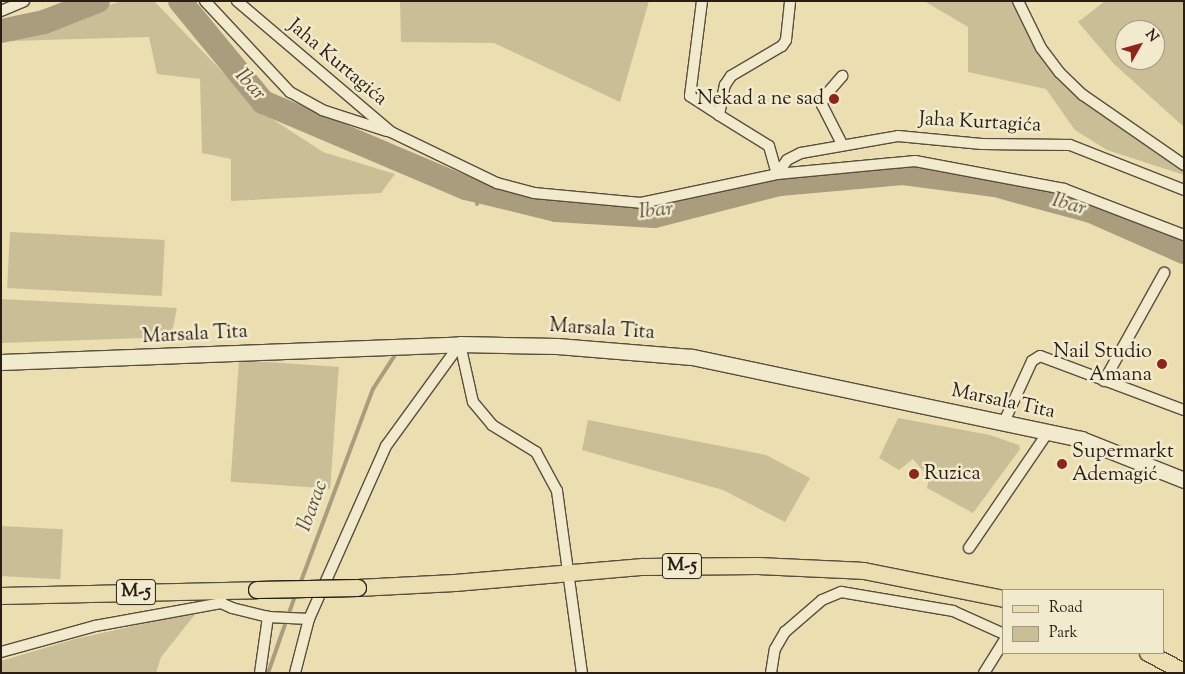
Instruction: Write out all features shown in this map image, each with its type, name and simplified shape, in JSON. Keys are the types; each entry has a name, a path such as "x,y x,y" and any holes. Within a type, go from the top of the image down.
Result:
{"main road":[{"name":"M-5","path":"8,596 221,597 257,590 358,588 701,565 864,571 1002,599"},
{"path":"1150,654 1171,668 1184,672"}],"street":[{"path":"1,11 24,1"},
{"name":"Jaha Kurtagića","path":"206,1 290,92 322,110 391,132 497,183 534,194 585,200 641,203 777,174 915,161 1064,189 1184,235"},
{"name":"Jaha Kurtagića","path":"237,1 391,132"},
{"path":"702,1 690,96 769,146 777,174"},
{"path":"719,115 725,85 731,76 775,51 786,40 790,1"},
{"path":"1018,1 1041,48 1082,96 1184,165"},
{"path":"842,76 822,106 842,144"},
{"name":"Jaha Kurtagića","path":"777,174 792,156 842,144 898,136 982,144 1058,143 1184,190"},
{"path":"1104,381 1164,273"},
{"path":"460,344 473,402 492,425 525,443 546,465 557,491 582,673"},
{"path":"295,673 309,619 386,446 460,344"},
{"name":"Marsala Tita","path":"1,362 460,344 557,346 692,356 1081,439 1184,480"},
{"path":"1004,422 1035,358 1047,356 1104,381 1184,410"},
{"path":"969,548 1048,432"},
{"path":"771,673 775,648 785,632 822,600 841,592 953,611 1002,633"},
{"path":"1,652 95,626 221,597 268,617 309,619"},
{"path":"260,673 268,617"},
{"path":"984,673 1002,644"}],"green space":[{"path":"121,1 154,1 260,111 323,152 395,174 381,193 231,201 231,159 202,153 200,79 157,74 149,37 9,41"},
{"path":"400,1 649,1 620,102 494,43 401,42"},
{"path":"924,1 1016,1 1039,44 1070,79 1103,106 1184,157 1184,175 1107,150 1075,130 1046,89 968,72 968,27"},
{"path":"1105,1 1184,1 1184,127 1121,70 1165,70 1165,20 1115,20 1114,64 1078,22"},
{"path":"10,232 165,240 162,296 7,288"},
{"path":"1,299 177,308 171,337 1,343"},
{"path":"239,360 339,367 330,489 230,482"},
{"path":"898,418 990,435 1019,445 1020,449 973,513 927,488 929,478 913,459 899,470 879,458"},
{"path":"588,420 766,455 810,478 785,522 723,490 582,450"},
{"path":"1,526 63,529 60,579 1,576"},
{"path":"197,612 161,657 156,673 1,673 1,661 75,639"}],"waterway":[{"name":"Ibar","path":"1,31 44,22 98,1"},
{"name":"Ibar","path":"180,1 263,102 466,188 556,210 654,216 780,184 903,173 995,185 1091,211 1184,252"},
{"name":"Ibarac","path":"477,204 479,192"},
{"name":"Ibarac","path":"300,584 373,389 395,355"},
{"name":"Ibarac","path":"268,673 296,593"}],"place":[{"name":"Nekad a ne sad","path":"834,99"},
{"name":"Nail Studio Amana","path":"1162,364"},
{"name":"Supermarkt Ademagić","path":"1062,464"},
{"name":"Ruzica","path":"914,474"}]}
